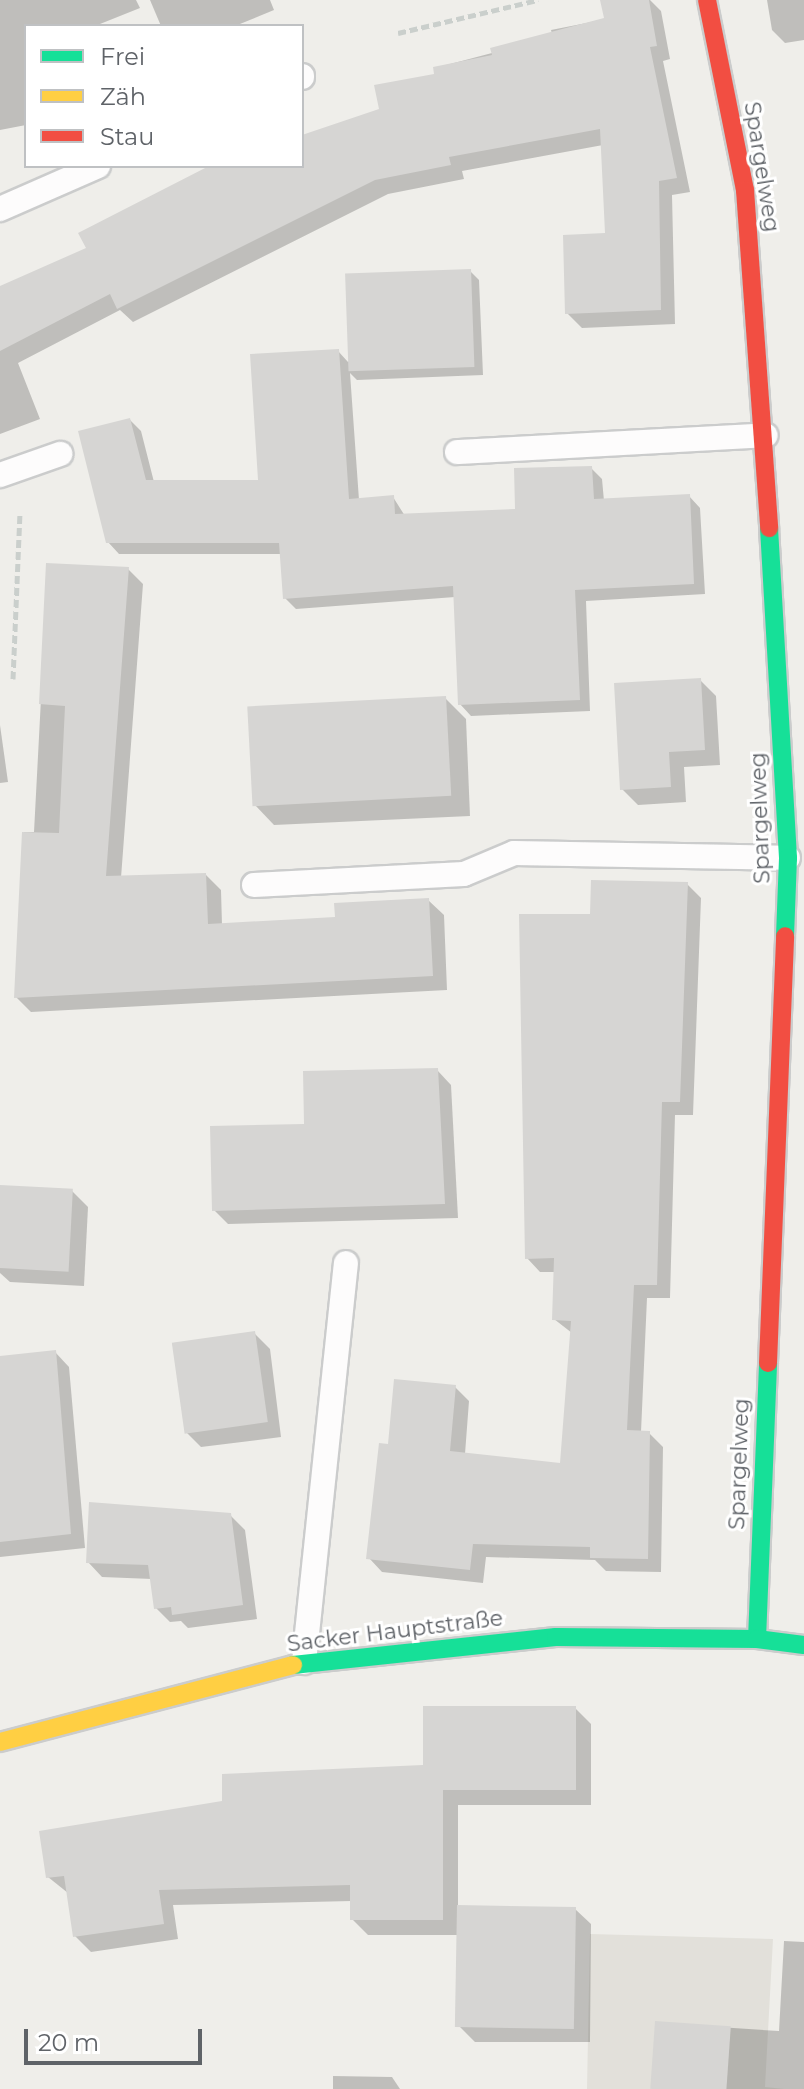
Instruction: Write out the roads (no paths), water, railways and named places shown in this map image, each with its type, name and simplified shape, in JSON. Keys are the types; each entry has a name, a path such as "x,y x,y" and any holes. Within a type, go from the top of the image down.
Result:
{"street":[{"name":"Spargelweg","path":"707,0 745,190 766,435 788,858 757,1639"},
{"name":"Sacker Hauptstraße","path":"0,1742 304,1662 556,1637 757,1639 804,1645"}],"lane":[{"path":"0,209 93,168"},
{"path":"457,452 766,435"},
{"path":"11,471 60,454"},
{"path":"254,885 464,874 514,853 788,858"},
{"path":"304,1662 346,1263"}]}
